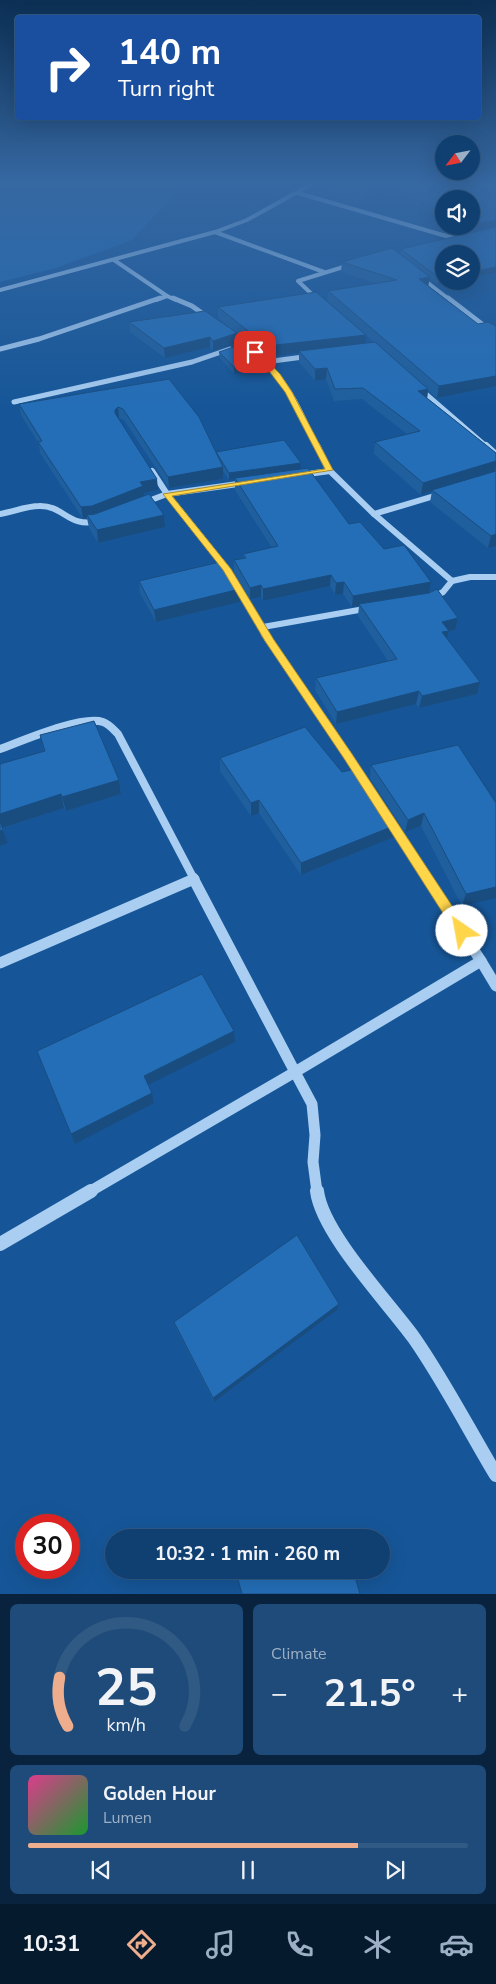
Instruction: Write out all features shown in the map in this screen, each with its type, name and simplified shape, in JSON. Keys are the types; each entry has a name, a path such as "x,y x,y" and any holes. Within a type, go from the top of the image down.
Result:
{"street":[{"path":"290,259 324,272"},
{"path":"0,290 114,260 167,296 192,306 215,322"},
{"path":"321,303 298,281 361,262"},
{"path":"414,272 496,335"},
{"path":"0,349 39,339 167,296"},
{"path":"223,328 265,362 289,392 330,470 374,514 452,581"},
{"path":"14,402 192,362 245,345"},
{"path":"265,362 314,356"},
{"path":"416,386 496,454"},
{"path":"146,462 167,494 227,569 263,627 269,641 369,789"},
{"path":"291,476 330,470"},
{"path":"140,505 167,494 253,482"},
{"path":"374,514 449,491"},
{"path":"0,514 40,506 61,511 67,520 80,524 104,518"},
{"path":"426,600 443,592 452,581 470,577 496,577"},
{"path":"263,627 383,606"},
{"path":"0,749 82,722 99,721 109,725 118,734 312,1104 315,1135 312,1162 318,1200 336,1236 415,1340 496,1475"},
{"path":"385,813 496,986"},
{"path":"0,963 194,879"},
{"path":"0,1244 481,961"}],"shaded area":[{"path":"0,259 79,259 56,268 0,282"}],"building":[{"path":"351,259 407,259 430,277 419,279 478,324 488,322 496,326 496,376 439,386 328,291 397,280 342,262"},
{"path":"415,259 435,259 435,275"},
{"path":"480,259 496,259 496,267 480,270"},
{"path":"316,292 366,335 267,346 218,307"},
{"path":"205,311 237,333 213,341 210,337 164,348 129,322"},
{"path":"375,342 428,389 418,391 496,453 496,461 423,483 375,442 420,431 363,388 335,389 327,368 315,369 299,351"},
{"path":"245,343 265,362 234,367 219,352"},
{"path":"169,379 199,417 223,467 168,477 123,409 118,407 115,413 157,479 140,482 143,486 92,506 81,507 38,442 42,441 19,404"},
{"path":"284,440 301,463 229,473 216,452"},
{"path":"308,468 349,524 360,522 384,549 404,545 431,582 353,596 344,582 336,583 331,575 263,589 261,585 250,588 234,560 246,558 243,554 278,546 235,478"},
{"path":"496,471 496,534 491,536 432,490"},
{"path":"149,494 164,515 97,530 87,515 95,514"},
{"path":"224,561 240,589 154,610 139,581"},
{"path":"437,589 458,618 442,622 449,631 442,632 480,682 422,696 419,691 337,712 316,678 397,659 359,604 429,593"},
{"path":"94,721 119,780 62,797 61,794 0,814 0,764 45,751 40,735"},
{"path":"305,727 342,772 359,768 396,825 301,863 259,800 251,803 220,758"},
{"path":"458,745 496,803 496,887 466,894 424,813 408,820 371,765"},
{"path":"202,974 234,1031 144,1076 152,1093 71,1134 37,1051"},
{"path":"297,1235 339,1304 213,1398 174,1322"},
{"path":"238,1579 356,1579 360,1594 242,1594"}],"route":[{"path":"255,352 278,376 289,392 330,470 167,494 227,569 263,627 269,641 349,757 462,931"}]}
